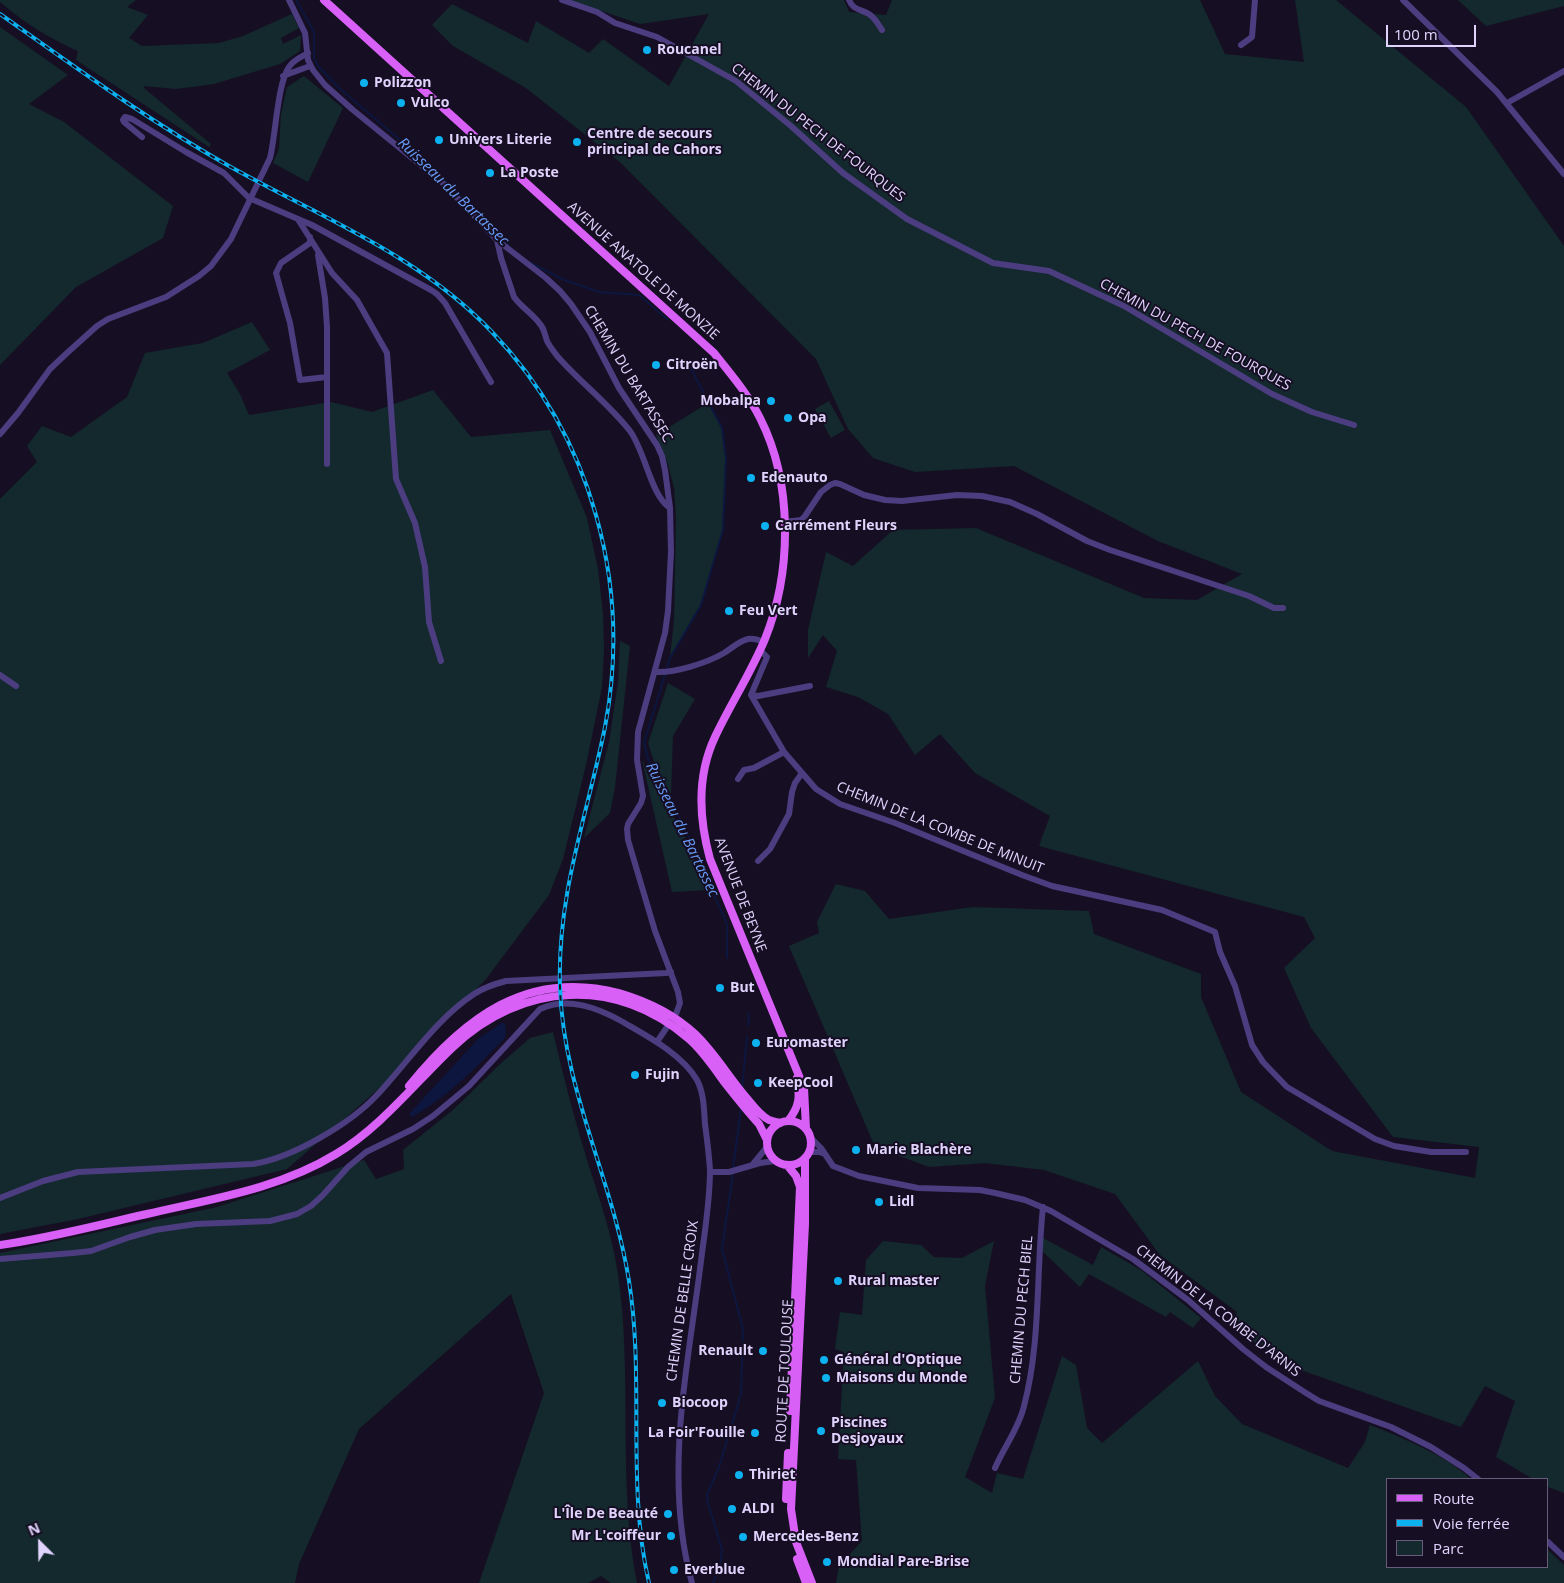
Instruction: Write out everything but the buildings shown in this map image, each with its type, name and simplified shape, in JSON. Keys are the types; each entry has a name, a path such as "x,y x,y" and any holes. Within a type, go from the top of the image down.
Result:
{"main road":[{"name":"AVENUE ANATOLE DE MONZIE","path":"324,0 714,353 733,376 759,415 776,458 780,477 784,522 783,570 764,642"},
{"name":"AVENUE DE BEYNE","path":"764,642 714,739 702,790 702,826 710,859 804,1088 806,1129"},
{"path":"0,1245 74,1230 268,1185 305,1171 337,1154 362,1135 387,1113 454,1045 476,1027 496,1014 516,1005 541,998 581,994 604,997 630,1003 654,1015 674,1027 690,1040 732,1086 752,1111 767,1143 769,1152 775,1160 787,1165 794,1165 807,1155 810,1138 806,1129 801,1124 769,1120 752,1111"},
{"name":"AVENUE DE BEYNE","path":"784,1122 797,1109 799,1098 796,1071"},
{"path":"767,1143 774,1127 784,1122"},
{"name":"ROUTE DE TOULOUSE","path":"807,1155 791,1496 795,1534 812,1583"},
{"name":"ROUTE DE TOULOUSE","path":"787,1165 796,1176 800,1187 801,1208 786,1511 793,1549 806,1583"}],"street":[{"name":"CHEMIN DU BARTASSEC","path":"290,0 306,32 310,66 325,85 444,184 497,240 553,284 583,321 619,388 657,445 665,470 670,508 671,552 668,611 661,672 638,732 636,750 643,796 627,829 628,840 655,931 678,992 680,1003 676,1014"},
{"name":"CHEMIN DU PECH DE FOURQUES","path":"562,0 597,12 615,23 657,37 736,80 843,172 907,219 993,263 1049,271 1124,306 1272,394 1312,412 1354,425"},
{"path":"849,0 855,9 869,14 877,21 882,30"},
{"path":"1241,45 1252,37 1255,0"},
{"path":"1403,0 1475,69 1507,103 1564,174"},
{"path":"0,434 50,369 66,352 97,326 108,319 166,297 211,266 231,239 249,198 270,158 284,76 290,65 308,53"},
{"path":"284,76 310,66"},
{"path":"1507,103 1564,72"},
{"path":"142,137 124,122 125,117 132,119 224,173 249,198 371,256 438,294 455,319 491,382"},
{"path":"298,220 332,273 357,300 387,353 396,479 415,523 425,566 429,622 441,661"},
{"path":"310,236 310,244 281,264 276,273 290,323 300,380 326,377"},
{"path":"497,240 514,297 542,326 547,341 558,356 630,431 640,449 658,494 664,504 670,508"},
{"path":"317,252 325,298 328,464"},
{"path":"784,522 801,520 821,492 830,484 835,483 864,495 885,500 902,501 957,495 982,496 1010,502 1087,541 1110,550 1249,596 1274,608 1283,608"},
{"path":"661,672 696,664 723,654 741,641 755,638 764,642"},
{"path":"760,650 767,657 751,695 758,696 810,686"},
{"path":"0,674 16,686"},
{"name":"CHEMIN DE LA COMBE DE MINUIT","path":"751,695 784,752 816,789 840,804 894,823 1052,886 1162,910 1215,932 1220,952 1235,986 1252,1045 1263,1062 1287,1087 1375,1139 1394,1146 1431,1152 1466,1152"},
{"path":"738,779 744,770 754,768 784,752"},
{"path":"758,861 770,850 789,814 792,792 795,783 802,773"},
{"path":"0,1198 43,1181 78,1172 266,1162 293,1151 357,1114 376,1096 450,1014 474,994 487,987 506,981 670,972"},
{"name":"CHEMIN DE BELLE CROIX","path":"0,1259 73,1254 155,1230 196,1224 270,1221 297,1214 317,1200 348,1167 366,1152 413,1129 433,1116 469,1086 540,1008 561,1003 594,1008 657,1042 691,1072 699,1085 702,1097 710,1172 708,1211 682,1404 678,1464 682,1539 692,1583"},
{"path":"657,1042 667,1026"},
{"name":"CHEMIN DE LA COMBE D'ARNIS","path":"810,1138 833,1166 859,1176 918,1188 988,1191 1011,1196 1043,1207 1133,1259 1188,1300 1243,1349 1306,1393 1319,1401 1394,1429 1431,1448 1477,1478"},
{"path":"752,1165 767,1143"},
{"path":"807,1155 819,1152 825,1154"},
{"path":"710,1172 728,1172 775,1160"},
{"name":"CHEMIN DU PECH BIEL","path":"995,1468 1024,1408 1029,1383 1033,1352 1043,1207"},
{"path":"1549,1543 1564,1557"}],"green space":[{"path":"0,0 136,0 127,7 148,15 129,38 142,46 219,43 243,36 292,14 299,28 281,38 283,44 301,35 300,51 280,64 214,84 176,89 144,86 144,88 211,144 209,147 76,60 78,51 37,30 0,2"},
{"path":"569,0 844,0 849,12 886,15 892,0 1200,0 1225,54 1304,62 1295,0 1336,0 1466,107 1564,246 1564,1493 1549,1487 1549,1478 1531,1478 1496,1457 1515,1401 1485,1386 1461,1427 1298,1369 1230,1327 1237,1312 1160,1255 1115,1194 1044,1170 985,1163 929,1167 875,1147 789,946 819,933 817,922 836,884 865,891 889,919 973,907 1089,911 1094,934 1201,974 1201,997 1241,1092 1332,1151 1475,1178 1479,1147 1393,1137 1311,1028 1284,968 1315,938 1304,917 1039,846 1050,816 975,773 940,734 915,755 888,714 858,697 826,687 837,651 823,635 808,658 808,630 826,552 853,566 893,530 976,528 1144,598 1197,600 1242,574 1158,541 1014,466 915,472 873,458 848,429 816,359 621,163 526,88 453,46 432,25 452,4 528,43 536,21 589,53 603,39 669,86 709,14 640,24"},
{"path":"1458,0 1564,0 1564,6 1486,26"},
{"path":"0,27 68,75 29,104 64,122 173,206 163,238 76,287 0,365"},
{"path":"304,76 343,108 308,182 273,163 279,149 281,114 287,87"},
{"path":"252,322 270,350 227,373 240,394 249,415 331,402 372,412 433,390 471,437 550,430 587,518 598,569 603,613 604,652 602,687 586,765 563,859 549,895 486,979 383,1085 287,1169 78,1219 0,1234 0,499 37,462 27,446 42,426 71,437 127,397 145,353 203,343"},
{"path":"829,401 845,430 831,438 815,409"},
{"path":"708,403 722,428 724,436 726,459 723,530 701,605 670,658 674,620 676,518 674,488 668,464 656,435"},
{"path":"620,641 630,646 615,787 610,813 584,838 609,742 618,682"},
{"path":"668,683 695,699 673,736 671,794 657,771 648,743"},
{"path":"642,760 685,837 708,890 672,892"},
{"path":"553,1032 587,1160 609,1231 618,1274 624,1351 628,1506 631,1545 637,1583 611,1583 601,1576 588,1583 479,1583 544,1393 511,1294 359,1429 299,1564 295,1583 0,1583 0,1253 217,1207 364,1160 376,1179 404,1169 403,1150 454,1109 530,1038"},
{"path":"1043,1238 1093,1265 1101,1247 1141,1270 1201,1318 1193,1328 1170,1312 1166,1317 1089,1274 1080,1287 1042,1251"},
{"path":"883,1241 921,1245 934,1257 962,1258 994,1241 985,1286 995,1398 965,1477 992,1493 997,1473 1023,1479 1062,1356 1076,1365 1087,1428 1102,1443 1198,1361 1215,1396 1242,1424 1348,1468 1365,1442 1370,1425 1436,1455 1470,1478 1386,1478 1386,1568 1549,1568 1549,1551 1564,1565 1564,1583 836,1583 839,1566 862,1541 856,1460 838,1459 844,1352 835,1349 840,1312 862,1315 866,1260"}],"water":[{"path":"503,1022 506,1027 505,1038 450,1091 412,1117 409,1114 478,1039"}],"waterway":[{"name":"Ruisseau du Bartassec","path":"296,0 314,32 314,58 318,66 339,88 433,168 509,246"},
{"name":"Ruisseau du Bartassec","path":"531,263 562,279 599,292 639,295 667,319"},
{"name":"Ruisseau du Bartassec","path":"689,365 722,428 726,459 723,530 701,605 670,658 644,743 650,766 684,826 727,924 727,958"},
{"name":"Ruisseau du Bartassec","path":"748,1025 749,1014"},
{"name":"Ruisseau du Bartassec","path":"742,1089 747,1037"},
{"name":"Ruisseau du Bartassec","path":"733,1168 741,1108"},
{"name":"Ruisseau du Bartassec","path":"713,1583 720,1565 722,1550 707,1495 719,1467 741,1394 743,1329 722,1249 733,1173"}],"railway":[{"path":"0,14 113,93 199,149 263,185 367,239 433,281 492,332 527,373 556,418 579,466 596,516 607,567 613,620 612,674 605,727 568,887 560,953 560,987 563,1025 570,1062 579,1099 622,1244 629,1281 636,1356 638,1508 642,1546 649,1583"}],"place":[{"name":"Roucanel","path":"647,50"},
{"name":"Polizzon","path":"364,83"},
{"name":"Vulco","path":"401,103"},
{"name":"Univers Literie","path":"439,140"},
{"name":"Centre de secours principal de Cahors","path":"577,142"},
{"name":"La Poste","path":"490,173"},
{"name":"Citroën","path":"656,365"},
{"name":"Mobalpa","path":"771,401"},
{"name":"Opa","path":"788,418"},
{"name":"Edenauto","path":"751,478"},
{"name":"Carrément Fleurs","path":"765,526"},
{"name":"Feu Vert","path":"729,611"},
{"name":"But","path":"720,988"},
{"name":"Euromaster","path":"756,1043"},
{"name":"Fujin","path":"635,1075"},
{"name":"KeepCool","path":"758,1083"},
{"name":"Marie Blachère","path":"856,1150"},
{"name":"Lidl","path":"879,1202"},
{"name":"Rural master","path":"838,1281"},
{"name":"Renault","path":"763,1351"},
{"name":"Général d'Optique","path":"824,1360"},
{"name":"Maisons du Monde","path":"826,1378"},
{"name":"Biocoop","path":"662,1403"},
{"name":"Piscines Desjoyaux","path":"821,1431"},
{"name":"La Foir'Fouille","path":"755,1433"},
{"name":"Thiriet","path":"739,1475"},
{"name":"ALDI","path":"732,1509"},
{"name":"L'Île De Beauté","path":"668,1514"},
{"name":"Mr L'coiffeur","path":"671,1536"},
{"name":"Mercedes-Benz","path":"743,1537"},
{"name":"Mondial Pare-Brise","path":"827,1562"},
{"name":"Everblue","path":"674,1570"}]}
